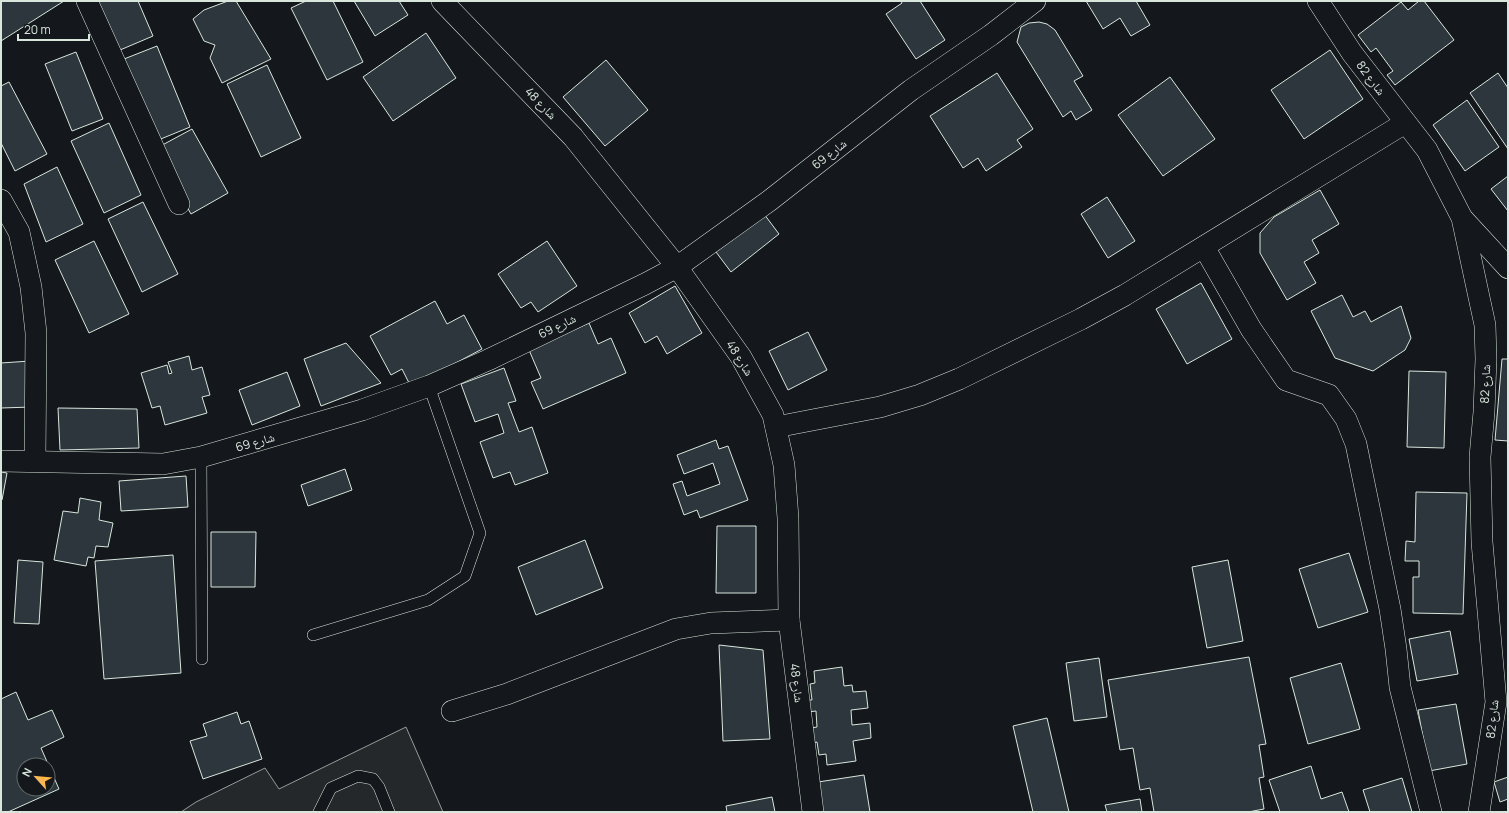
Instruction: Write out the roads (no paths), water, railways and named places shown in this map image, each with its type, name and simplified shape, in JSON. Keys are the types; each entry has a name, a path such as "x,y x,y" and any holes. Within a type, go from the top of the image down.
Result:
{"street":[{"path":"87,1 180,204"},
{"name":"شارع 48","path":"442,1 573,137 677,267 741,357 774,421 784,465 788,518 789,620 813,812"},
{"name":"شارع 69","path":"1,461 163,464 201,457 362,410 429,386 488,360 677,267 769,201 912,90 991,35 1035,1"},
{"name":"شارع 82","path":"1318,1 1352,53 1401,119 1427,150 1462,218 1485,325 1486,359 1484,412 1480,457 1482,542 1502,701 1479,812"},
{"path":"774,421 880,407 920,394 958,379 1100,309 1125,295 1401,119"},
{"path":"774,421 877,396 916,384 954,369 1120,286 1401,119"},
{"path":"1,200 19,232 31,287 36,333 36,461"},
{"path":"1462,218 1508,268"},
{"path":"1204,246 1251,329 1286,380 1329,395 1349,425 1356,444 1390,609 1400,687 1431,812"},
{"path":"452,711 507,694 676,629 711,623 789,620"}],"lane":[{"path":"313,635 428,600 465,576 480,533 429,386"},
{"path":"201,457 202,659"},
{"path":"319,812 331,788 358,776 373,779 379,787 389,812"}]}
